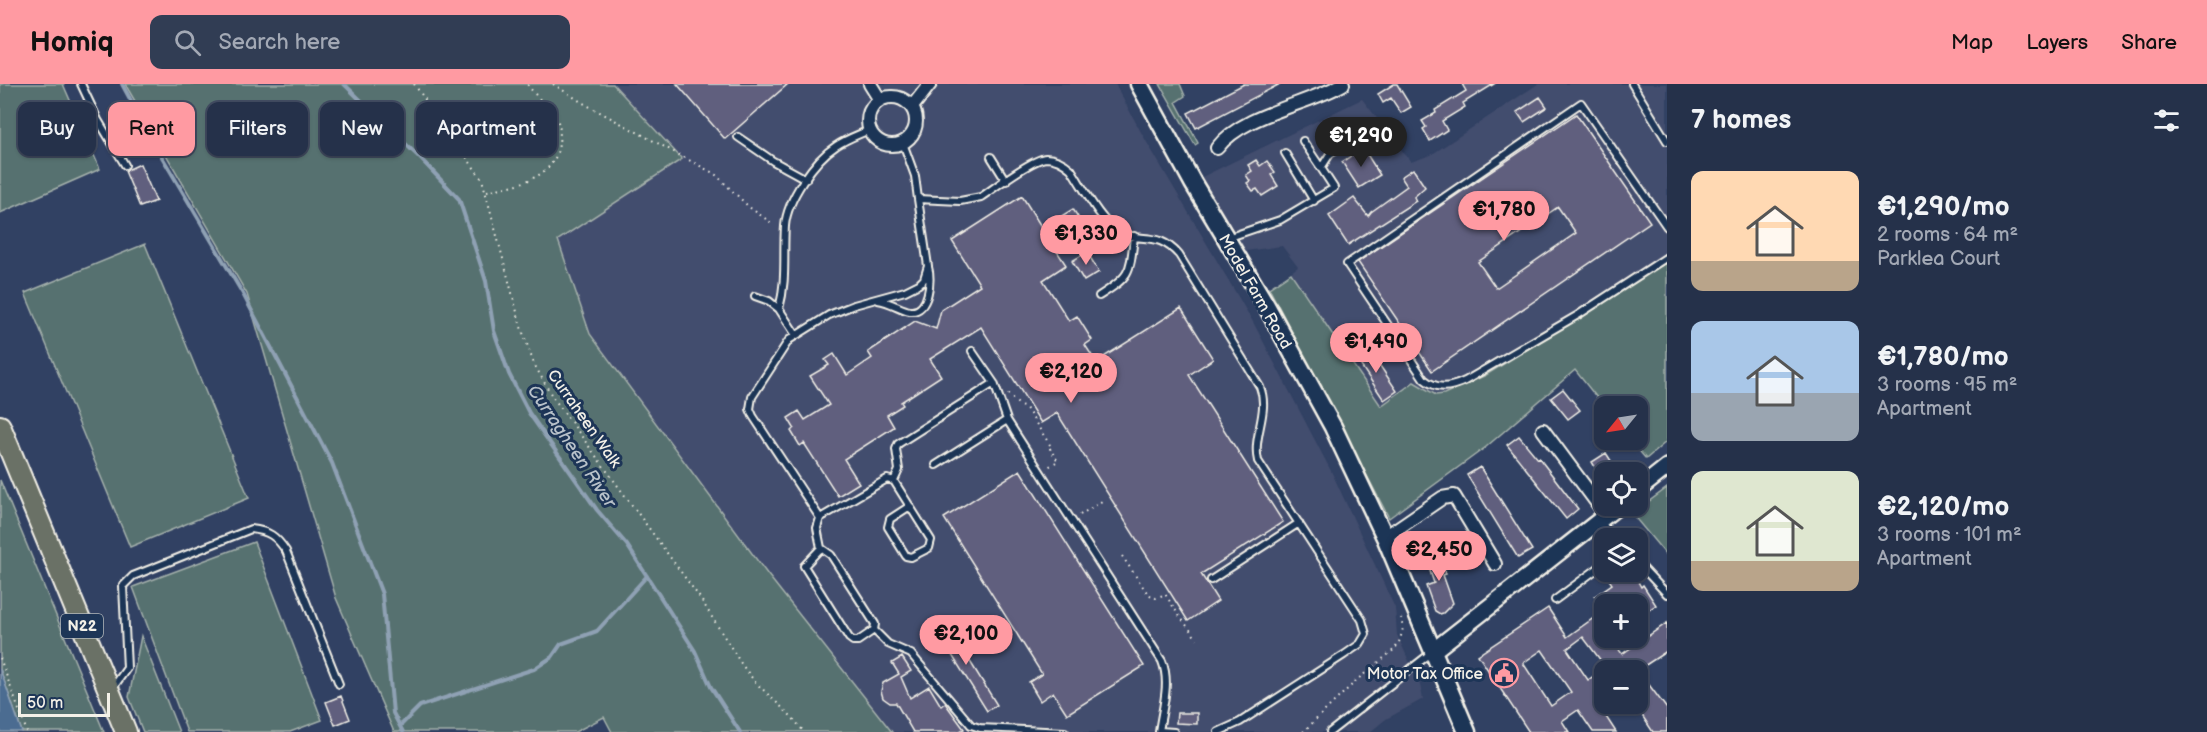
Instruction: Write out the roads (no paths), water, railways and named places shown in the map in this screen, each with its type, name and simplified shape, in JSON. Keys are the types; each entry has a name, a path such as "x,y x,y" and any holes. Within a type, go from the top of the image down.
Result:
{"highway":[{"name":"N22","path":"0,426 126,732"}],"main road":[{"name":"Model Farm Road","path":"1139,84 1193,183 1266,305 1333,426 1385,537 1467,732"}],"street":[{"path":"870,84 880,100"},
{"path":"912,107 930,84"},
{"path":"1217,148 1228,136 1258,120 1343,84"},
{"path":"887,97 901,99 912,107 916,123 914,131 903,143 896,145 881,143 869,130 867,118 880,100 887,97"},
{"path":"1543,430 1594,497"},
{"path":"1648,482 1667,467"},
{"path":"1385,537 1442,498 1454,496 1495,564"},
{"path":"1433,651 1604,516"}],"lane":[{"path":"81,84 98,120 125,165"},
{"path":"1632,84 1667,141"},
{"path":"1667,226 1581,103 1347,264 1424,379 1432,386 1440,387 1465,381 1578,315 1667,257"},
{"path":"1321,168 1330,154 1372,128"},
{"path":"779,309 785,289 785,224 794,199 819,161 834,147 869,130"},
{"path":"738,136 773,161 806,179"},
{"path":"1226,238 1280,220 1334,188 1303,141"},
{"path":"873,300 894,303 908,311 915,311 920,308 930,287 931,276 915,176 903,143"},
{"path":"1285,153 1314,201"},
{"path":"991,157 1006,181"},
{"path":"918,199 971,200 981,197 1040,159 1054,159 1063,162 1071,169 1107,222 1117,231 1161,240 1170,245 1179,255 1260,387 1264,398 1256,452 1258,461 1362,620 1366,634 1360,644 1344,655 1240,722 1218,732"},
{"path":"1099,296 1120,283 1127,275 1131,263 1134,236"},
{"path":"820,518 750,409 752,397 789,340 829,315 920,284 928,266"},
{"path":"756,296 769,301 779,309 796,335"},
{"path":"972,351 994,383 1007,420 1162,661 1166,670 1166,682 1160,731 1174,732"},
{"path":"894,481 899,470 896,449 898,444 994,383"},
{"path":"936,465 1007,420"},
{"path":"821,548 804,566 842,629 853,642 858,641 874,630 875,624 831,555 821,548 817,528 820,518 887,479 894,481 910,506 931,544 929,548 911,557 906,556 888,527 891,519 910,506"},
{"path":"1211,579 1299,523"},
{"path":"109,692 127,668 123,586 133,576 251,529 266,531 278,538 286,551 339,684"},
{"path":"1555,600 1594,571"},
{"path":"1648,574 1667,594"},
{"path":"874,630 888,644 911,654 970,725 980,728 1065,732"},
{"path":"1330,732 1433,651"}],"waterway":[{"path":"122,84 152,140 243,294 332,463 382,594 393,713 403,732"},
{"name":"Curragheen River","path":"344,84 459,199 486,281 494,331 509,374 529,413 597,510 627,545 695,651 711,687 740,732"},
{"path":"400,726 420,706 534,669 552,657 561,644 597,631 647,576"}],"place":[{"name":"Motor Tax Office","path":"1504,673"}]}
